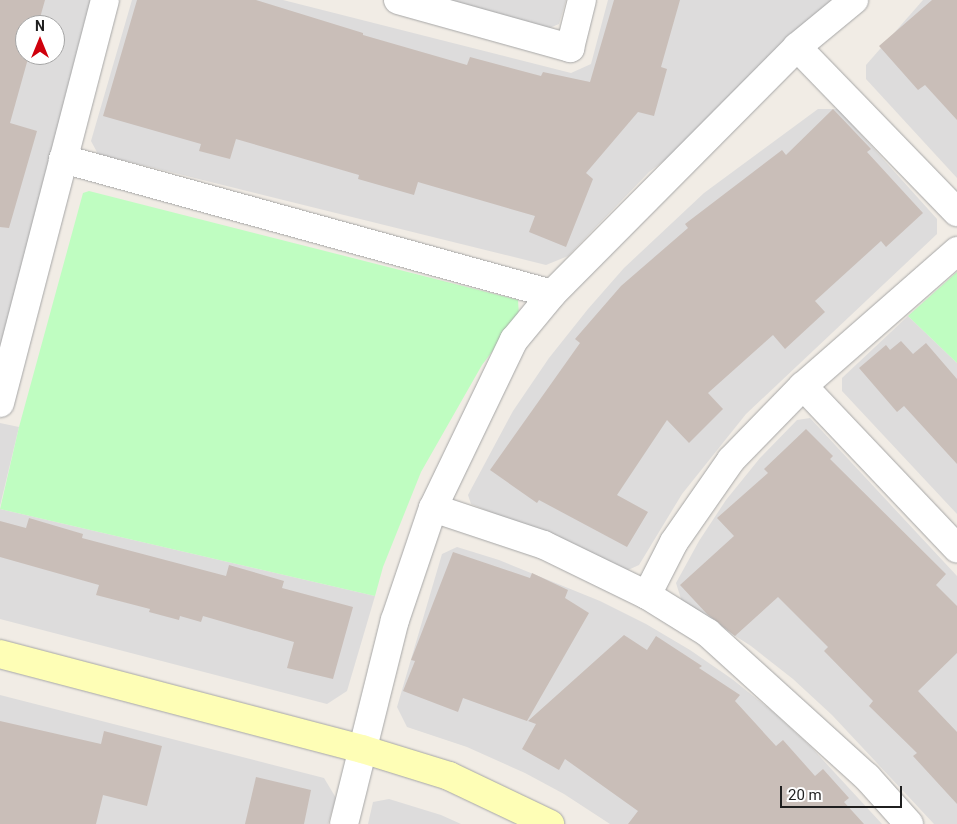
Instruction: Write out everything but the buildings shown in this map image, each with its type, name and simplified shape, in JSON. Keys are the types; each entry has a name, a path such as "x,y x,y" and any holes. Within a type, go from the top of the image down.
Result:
{"street":[{"path":"0,403 105,0"},
{"path":"398,0 570,48 582,0"},
{"path":"344,824 395,620 434,508 514,340 552,294 797,47 854,0"},
{"path":"797,47 957,212"},
{"path":"63,159 552,294"},
{"path":"647,596 674,542 731,460 803,386 957,251"},
{"path":"803,386 957,548"},
{"path":"434,508 544,545 647,596 708,633 867,777 909,824"},
{"path":"0,654 362,749 449,776 550,824"}],"shaded area":[{"path":"0,0 92,0 0,353"},
{"path":"132,0 283,0 571,73 591,64 608,0 857,0 781,72 649,172 568,256 546,265 98,154 91,141"},
{"path":"440,0 566,0 559,24 547,29"},
{"path":"923,0 957,0 957,178 866,79 866,65"},
{"path":"818,109 838,109 937,219 937,234 746,414 682,494 639,565 628,570 471,504 468,495 513,411 549,358 624,268 704,193"},
{"path":"908,316 957,363 957,514 842,391 842,378"},
{"path":"810,418 957,576 957,824 934,824 832,715 793,679 751,646 682,602 676,583 699,541 726,500 760,458 797,420"},
{"path":"0,423 19,427 0,506"},
{"path":"0,509 375,596 347,691 327,704 0,619"},
{"path":"457,547 499,560 600,601 646,624 690,650 732,679 773,712 811,747 882,824 610,824 564,794 525,773 467,747 407,727 397,707 442,554"},
{"path":"0,695 324,778 336,798 328,824 0,824"},
{"path":"389,799 441,815 461,824 368,824 373,802"}],"green space":[{"path":"89,191 518,300 519,316 482,365 421,472 383,567 375,596 0,509 19,427 83,193"},
{"path":"957,272 957,363 908,316"}]}
